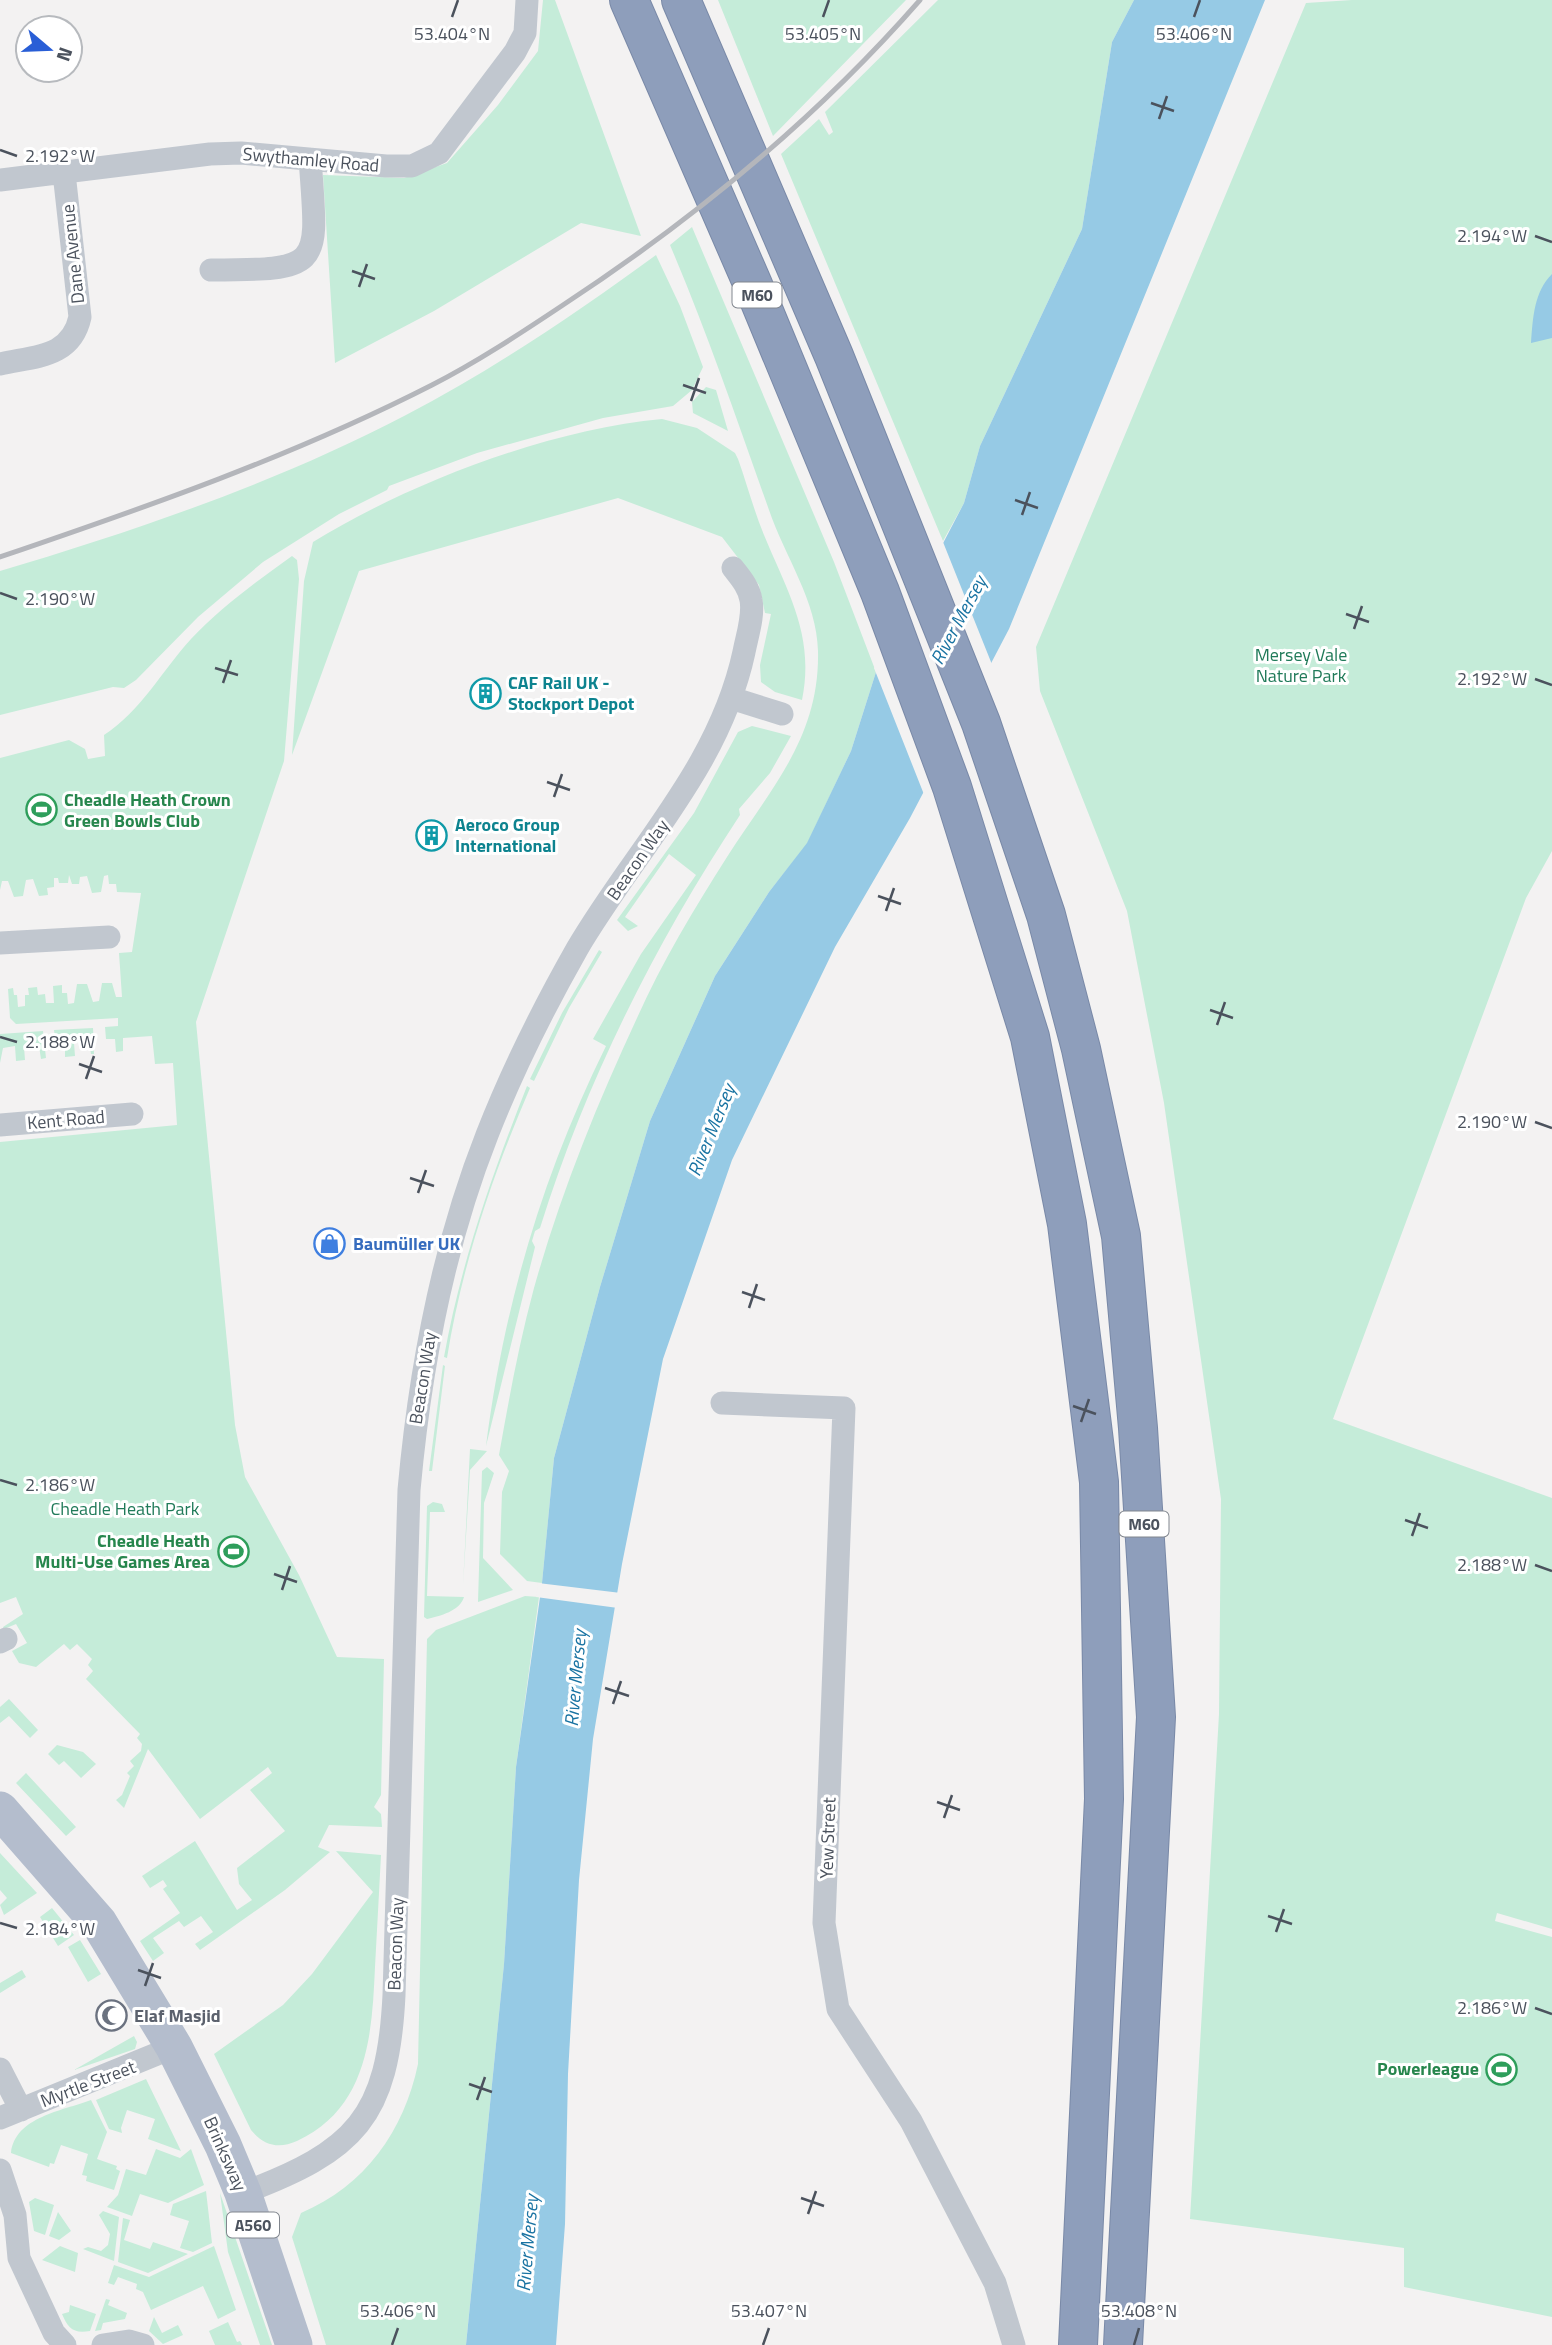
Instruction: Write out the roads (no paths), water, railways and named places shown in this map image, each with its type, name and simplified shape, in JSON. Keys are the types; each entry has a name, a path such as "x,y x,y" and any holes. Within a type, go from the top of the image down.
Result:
{"highway":[{"name":"M60","path":"629,0 758,298 880,592 952,787 1030,1037 1067,1224 1099,1482 1104,1799 1078,2345"},
{"name":"M60","path":"681,0 907,532 981,723 1046,915 1081,1049 1121,1237 1138,1428 1156,1717 1123,2345"}],"main road":[{"name":"A560","path":"0,1810 99,1923 174,2047"},
{"name":"Brinksway","path":"174,2047 243,2193 295,2345"}],"street":[{"name":"Swythamley Road","path":"0,180 210,154 240,153 412,166 439,153 515,52 525,33 527,0"},
{"path":"211,270 276,268 297,265 305,259 312,249 316,232 310,159"},
{"name":"Dane Avenue","path":"0,364 55,351 76,334 79,317 64,173"},
{"name":"Beacon Way","path":"243,2193 295,2173 326,2155 350,2135 370,2109 379,2090 392,2044 409,1490 416,1411 429,1334 459,1215 487,1134 555,988 612,896 687,789 716,736 743,656 752,603 747,587 733,568"},
{"path":"731,698 782,714"},
{"path":"0,943 109,937"},
{"name":"Kent Road","path":"0,1125 132,1114"},
{"name":"Yew Street","path":"722,1403 844,1408 824,1923 838,2008 911,2121 995,2283 1014,2345"},
{"name":"Myrtle Street","path":"11,2114 174,2047"},
{"path":"0,2069 11,2114"},
{"path":"0,2170 15,2215 19,2258 54,2333 65,2345"},
{"path":"103,2345 130,2341 143,2345"}],"water":[{"name":"River Mersey","path":"1134,0 1265,0 1009,629 910,818 835,947 732,1160 663,1359 622,1564 593,1739 579,1880 568,2074 565,2224 556,2345 466,2345 504,1964 516,1767 542,1583 554,1458 600,1287 650,1121 715,976 769,892 807,843 851,751 876,672 964,503 980,446 1082,229 1112,42"},
{"path":"1552,274 1552,338 1531,343 1538,297"}],"railway":[{"path":"0,557 219,479 327,435 432,385 482,357 612,272 752,165 839,86 920,0"}],"place":[{"name":"CAF Rail UK - Stockport Depot","path":"485,693"},
{"name":"Cheadle Heath Crown Green Bowls Club","path":"41,810"},
{"name":"Aeroco Group International","path":"432,835"},
{"name":"Baumüller UK","path":"330,1244"},
{"name":"Cheadle Heath Multi-Use Games Area","path":"233,1551"},
{"name":"Elaf Masjid","path":"111,2016"},
{"name":"Powerleague","path":"1502,2069"}],"park label":[{"name":"Mersey Vale Nature Park","path":"1301,665"},
{"name":"Cheadle Heath Park","path":"125,1509"}]}
